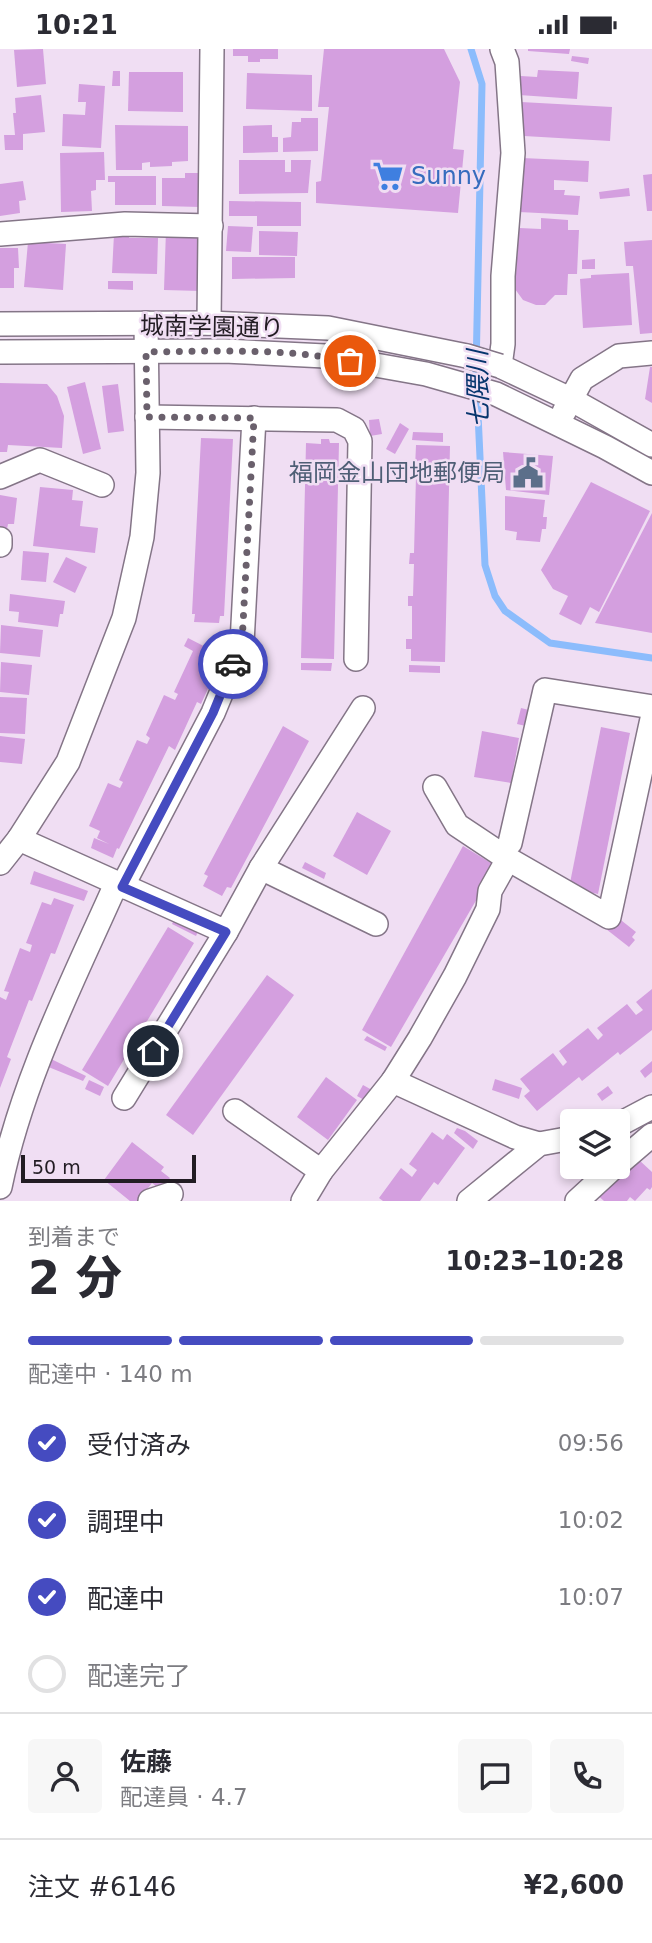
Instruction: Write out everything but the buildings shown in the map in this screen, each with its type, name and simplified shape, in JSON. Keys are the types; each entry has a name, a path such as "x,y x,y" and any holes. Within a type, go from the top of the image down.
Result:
{"street":[{"path":"209,323 212,49"},
{"path":"500,366 503,344 503,276 513,153 507,62 502,49"},
{"path":"0,233 125,225 211,226"},
{"path":"0,863 19,839 68,762 124,618 142,537 148,473 145,323"},
{"name":"城南学園通り","path":"0,324 209,323 328,328 467,356 500,366 572,401 652,445"},
{"name":"城南学園通り","path":"0,352 224,351 325,356 467,384 496,394 652,473"},
{"path":"557,423 572,401 582,379 619,356 652,353"},
{"path":"147,417 337,420 354,429 360,441 356,659"},
{"path":"0,1187 6,1156 30,1078 119,885 213,713 242,643 254,418"},
{"path":"0,477 40,460 102,485"},
{"path":"303,1201 321,1171 393,1081 455,976 488,909 490,891 509,851 545,690 652,707"},
{"path":"124,1098 226,932 261,868 363,708"},
{"path":"435,787 457,825 509,851 609,916 652,719"},
{"path":"19,839 226,932"},
{"path":"261,868 376,923"},
{"path":"393,1081 514,1137 539,1144 560,1140"},
{"path":"630,1119 652,1107"},
{"path":"235,1111 321,1171"},
{"path":"630,1154 651,1137"},
{"path":"468,1201 539,1144"},
{"path":"577,1201 602,1179"}],"waterway":[{"name":"七隈川","path":"471,49 482,84 476,371 485,565 495,596 505,611 550,643 652,658"}],"way so far":[{"path":"233,664 242,643 254,418 147,417 146,352 224,351 325,356 350,361"}],"place":[{"name":"Sunny","path":"388,176"},
{"name":"福岡金山団地郵便局","path":"528,473"}],"route":[{"path":"153,1051 226,932 122,887 213,713 233,664"}]}
